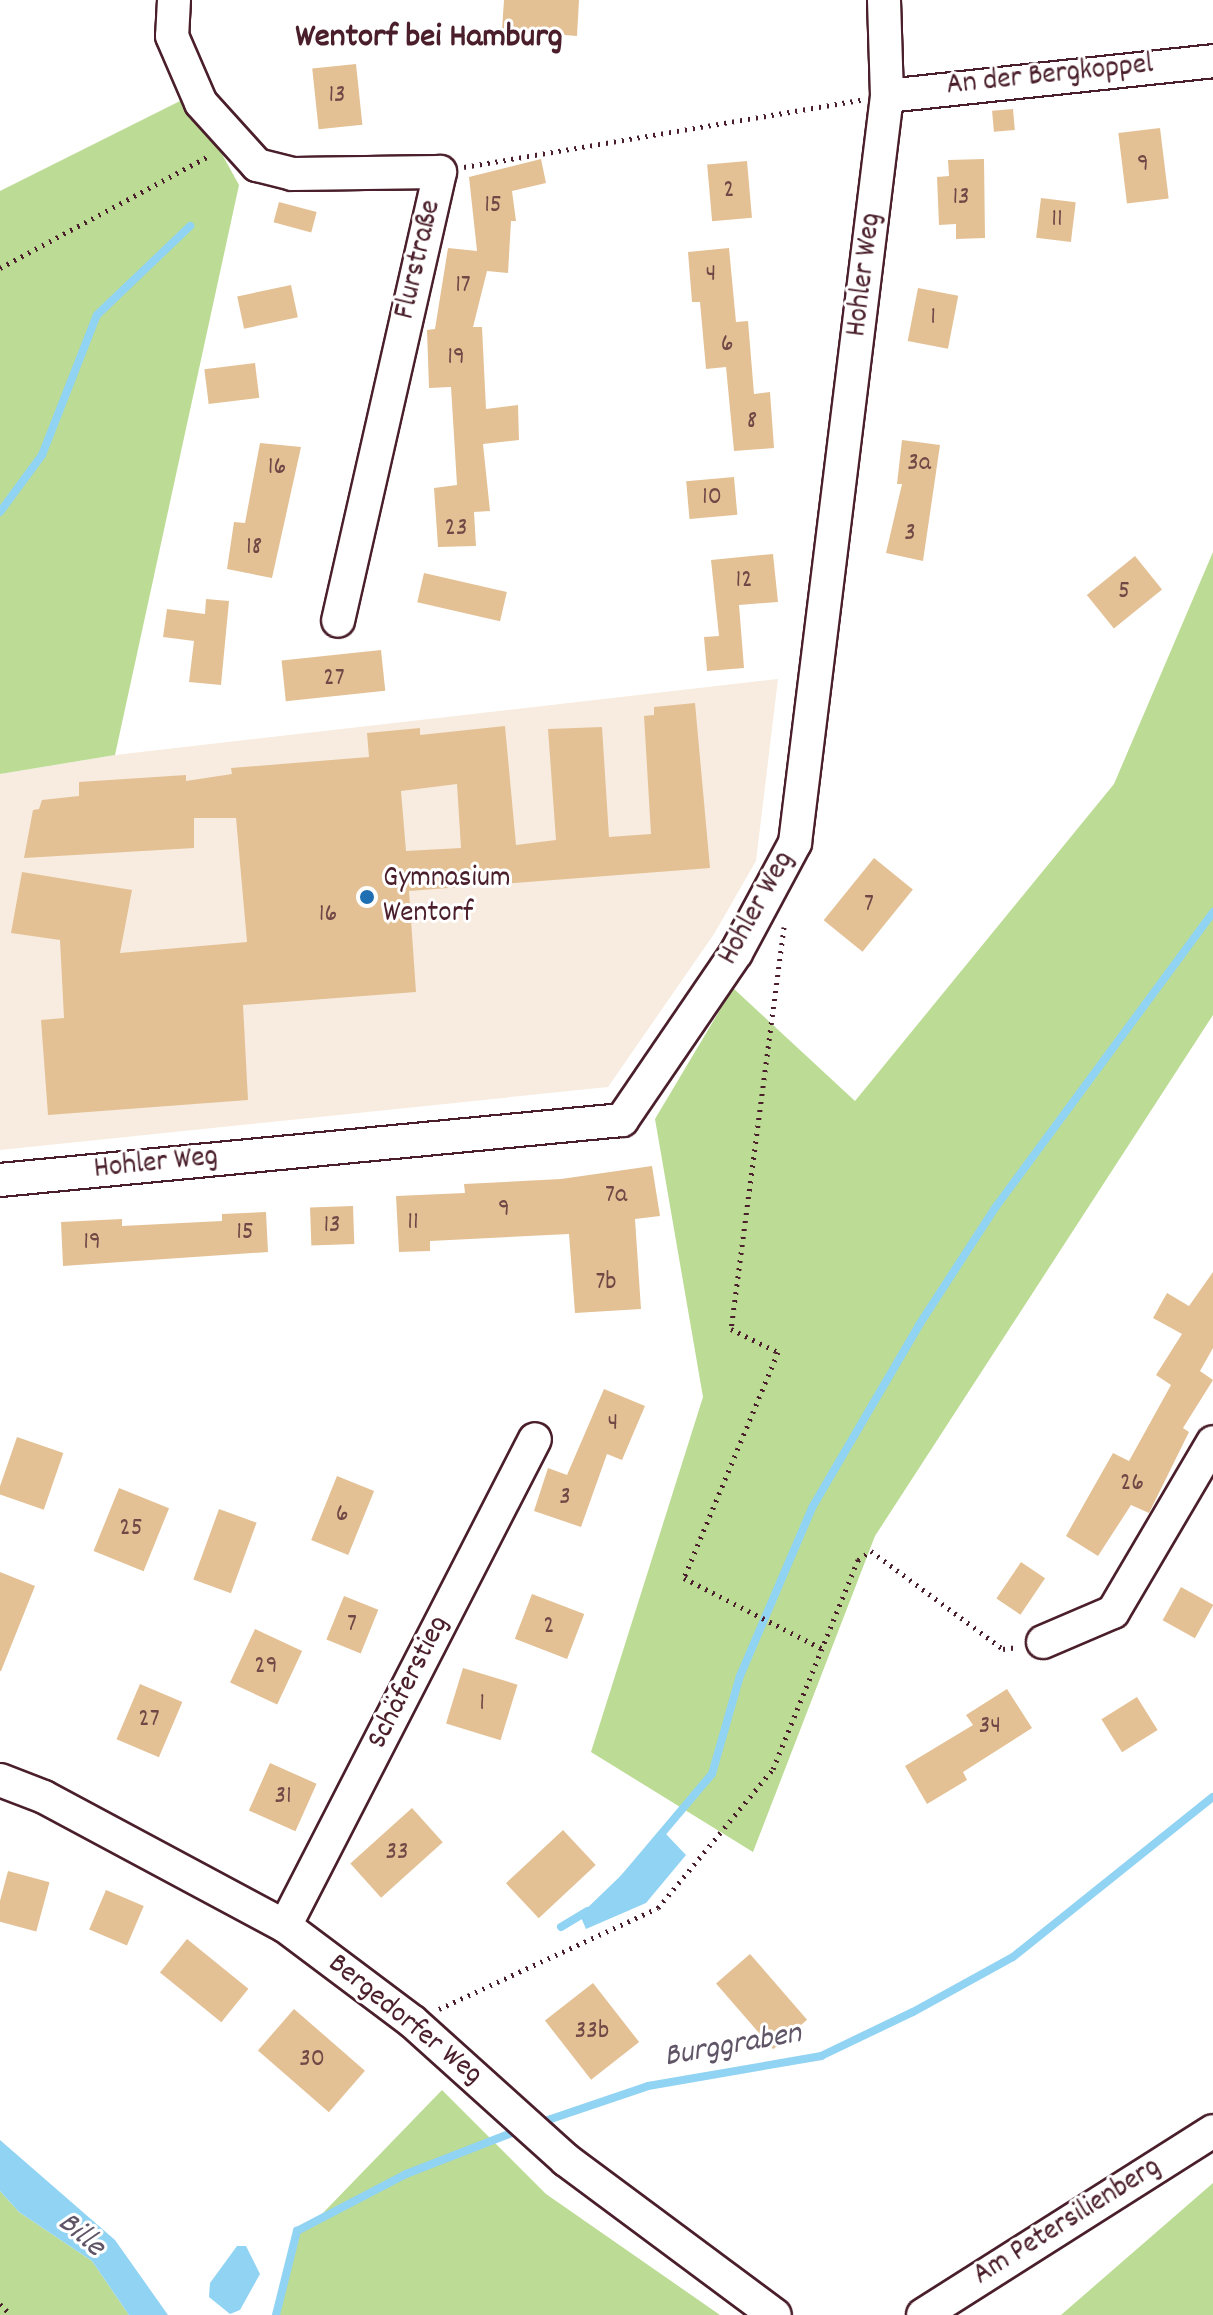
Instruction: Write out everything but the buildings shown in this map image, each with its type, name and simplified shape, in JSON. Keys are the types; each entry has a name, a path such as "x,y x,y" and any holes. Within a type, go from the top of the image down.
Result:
{"street":[{"name":"Flurstraße","path":"174,0 172,36 201,103 257,165 292,174 440,172 338,621"},
{"name":"Hohler Weg","path":"0,1180 622,1120 736,953 795,843 887,96 884,0"},
{"name":"An der Bergkoppel","path":"887,96 1213,61"},
{"name":"Schäferstieg","path":"285,1926 535,1439"},
{"path":"1043,1642 1113,1612 1213,1442"},
{"name":"Bergedorfer Weg","path":"0,1780 44,1797 285,1926 413,2022 544,2140 775,2315"},
{"name":"Am Petersilienberg","path":"923,2315 1213,2131"}],"path":[{"path":"440,172 887,96"},
{"path":"0,268 238,141"},
{"path":"785,921 731,1329 778,1352 684,1578 823,1649"},
{"path":"413,2022 658,1908 773,1769 858,1560 871,1551 1003,1649 1043,1642"},
{"path":"0,2304 11,2315"}],"shaded area":[{"name":"Gymnasium Wentorf","path":"778,679 756,861 714,934 608,1087 0,1150 0,774 115,755"}],"green space":[{"path":"190,96 239,185 115,755 0,774 0,191"},
{"path":"1213,552 1213,1015 875,1536 753,1852 591,1752 703,1397 655,1119 733,988 855,1101 1114,784"},
{"path":"442,2090 546,2194 720,2315 276,2315 297,2231 322,2214"},
{"path":"1213,2183 1213,2315 1061,2315"},
{"path":"0,2191 19,2212 92,2261 129,2315 0,2315"}],"water":[{"path":"665,1833 686,1855 646,1903 586,1929 580,1915"},
{"name":"Bille","path":"0,2140 115,2240 168,2315 129,2315 92,2261 19,2212 0,2191"},
{"path":"237,2246 246,2246 260,2274 240,2310 230,2314 209,2297 210,2283"}],"waterway":[{"path":"0,512 42,455 97,315 190,226"},
{"path":"624,1878 712,1774 740,1676 813,1506 919,1325 995,1208 1213,912"},
{"name":"Burggraben","path":"539,2123 648,2086 821,2056 913,2012 1013,1957 1213,1797"},
{"path":"561,1927 588,1911"},
{"name":"Burggraben","path":"276,2315 297,2231 406,2174 522,2129"}],"place":[{"name":"Gymnasium Wentorf","path":"367,897"}],"district":[{"name":"Wentorf bei Hamburg","path":"429,39"}]}
